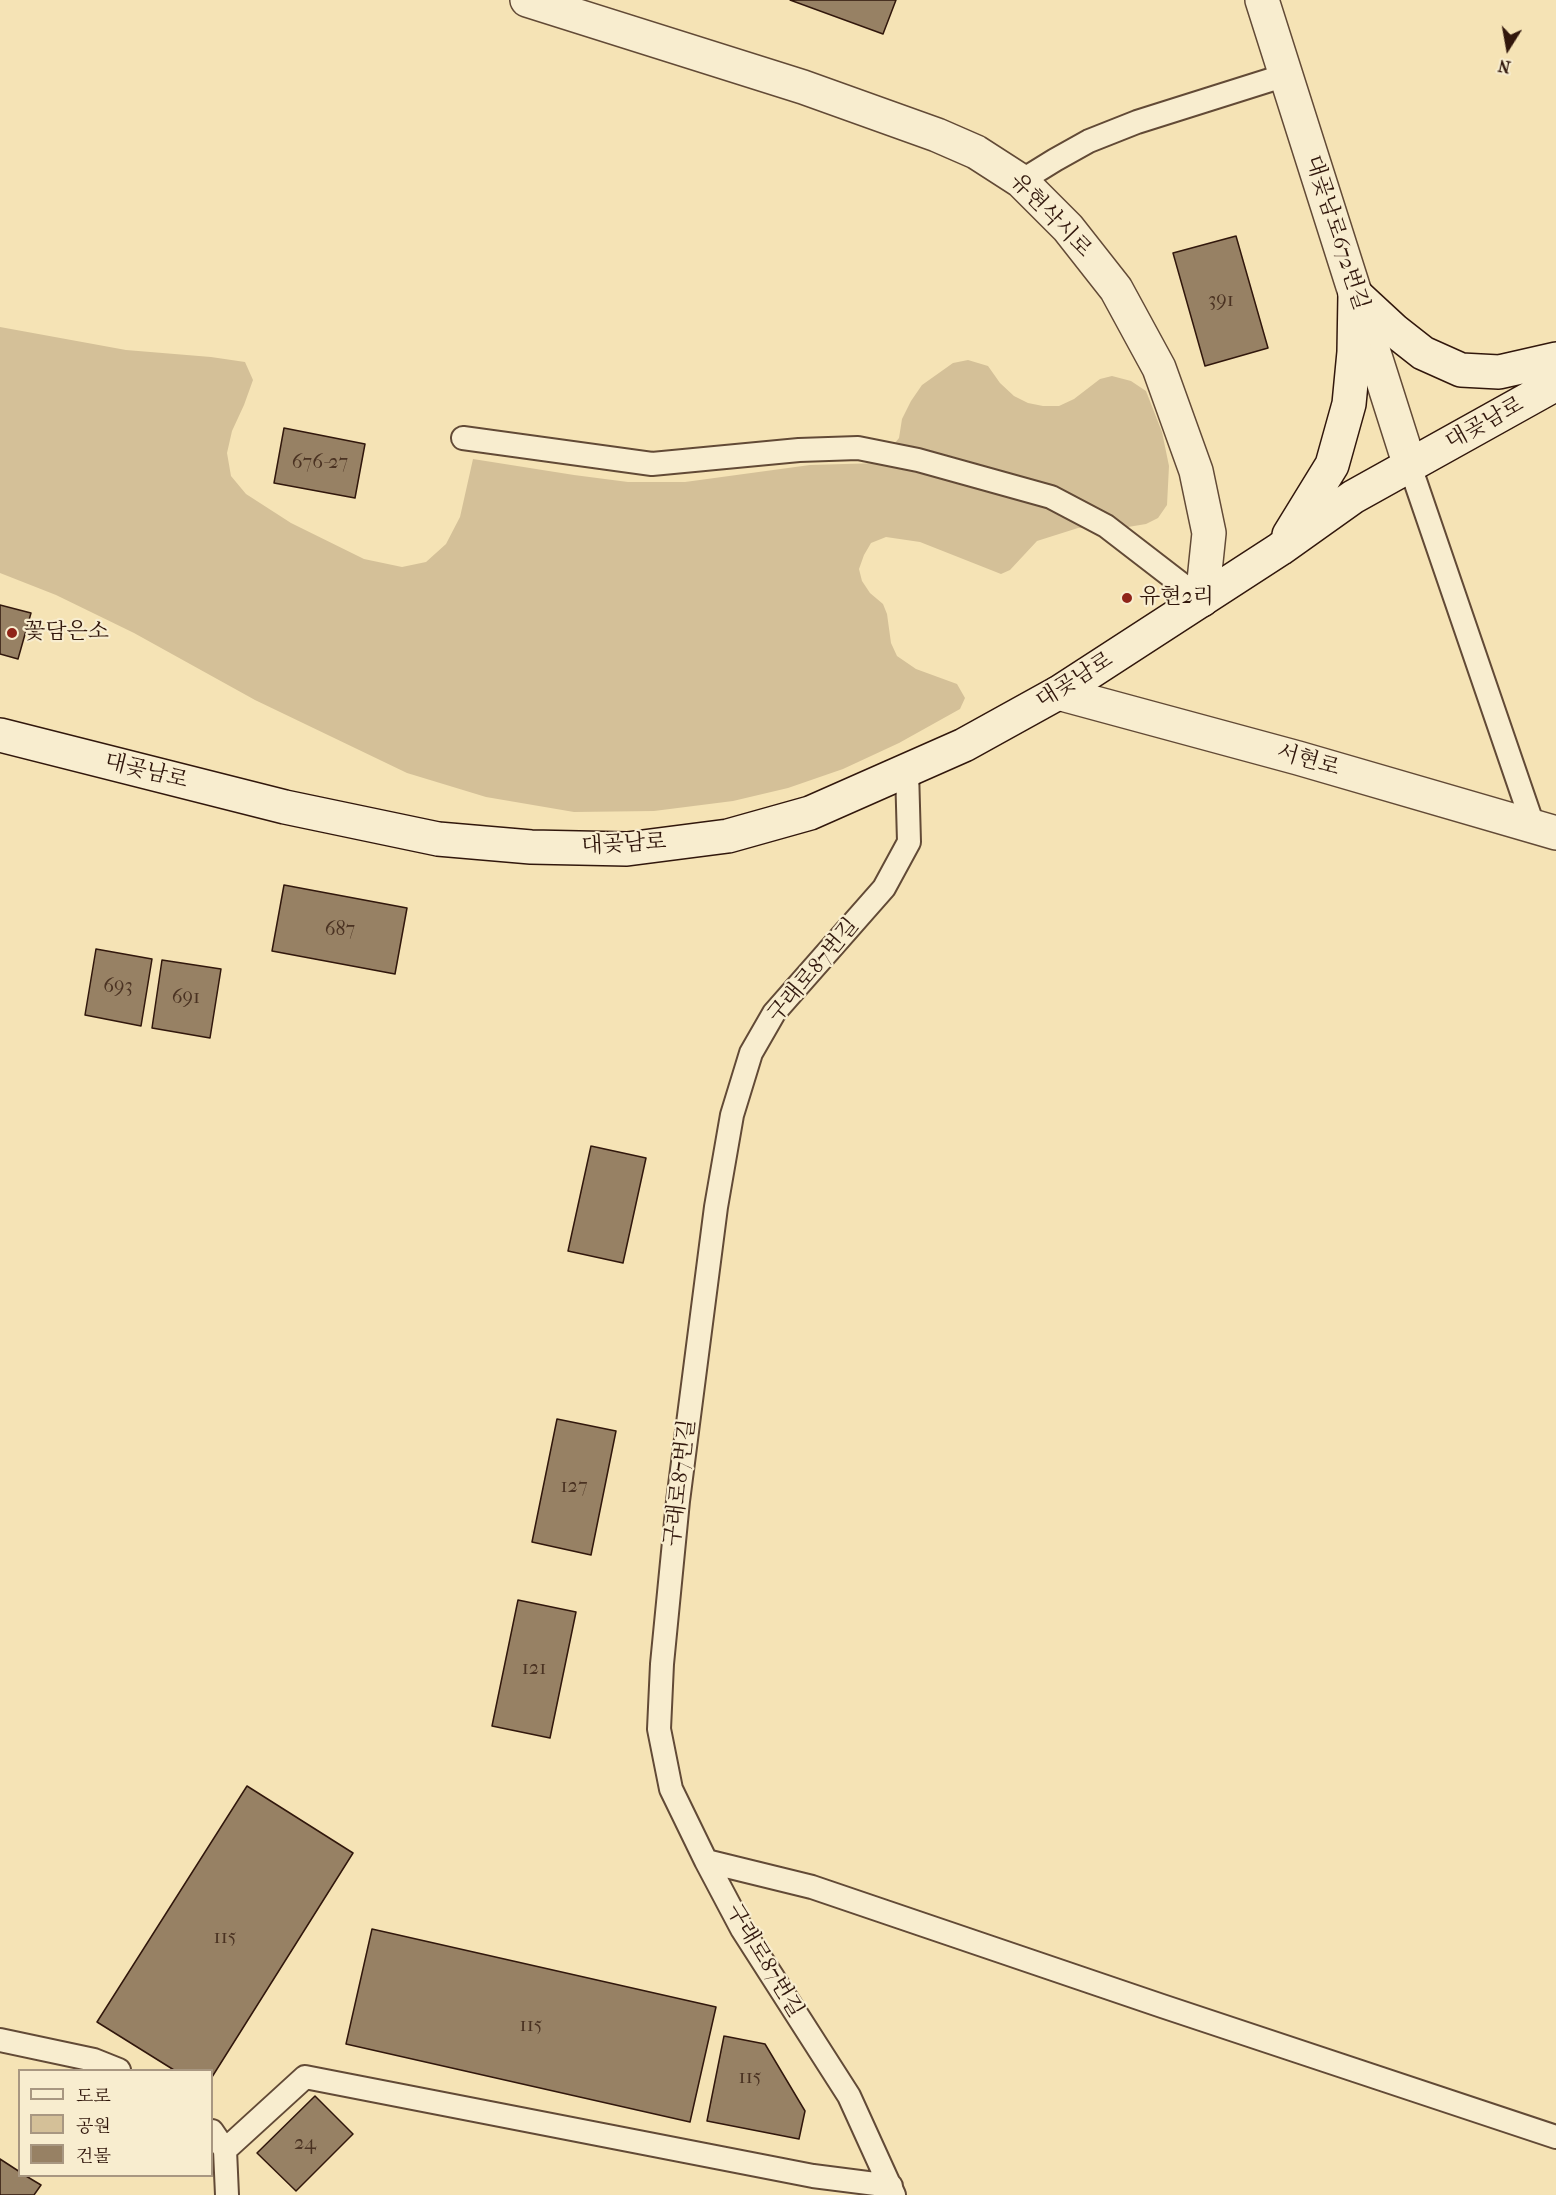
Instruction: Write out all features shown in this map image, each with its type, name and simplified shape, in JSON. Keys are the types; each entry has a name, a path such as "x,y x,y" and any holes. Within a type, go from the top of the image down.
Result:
{"street":[{"name":"유현삭시로","path":"527,0 803,87 937,135 976,152 1021,181 1068,228 1116,290 1159,368 1196,471 1209,533 1202,600"},
{"name":"대곶남로672번길","path":"1262,0 1410,466"},
{"path":"1355,294 1423,353 1461,370 1499,372 1556,359"},
{"path":"1280,549 1332,465 1349,404 1354,352 1355,294"},
{"name":"대곶남로","path":"0,735 285,807 438,839 531,847 627,849 728,836 810,813 964,745 1058,693 1280,549 1353,497 1556,384"},
{"name":"서현로","path":"1058,693 1298,758 1545,830"}],"lane":[{"path":"1021,181 1089,141 1137,122 1286,75"},
{"path":"463,438 652,464 799,450 858,448 918,460 1051,497 1106,526 1202,600"},
{"path":"1410,466 1545,830"},
{"name":"구래로87번길","path":"893,2191 849,2096 742,1929 706,1861 671,1790 659,1729 662,1664 678,1501 716,1207 732,1115 752,1053 774,1013 884,888 909,842 907,770"},
{"path":"706,1861 767,1875 843,1898 1162,2007 1556,2137"},
{"path":"0,2040 94,2060 116,2069"},
{"path":"225,2150 305,2077 893,2191"},
{"path":"213,2132 225,2150 227,2195"}],"green space":[{"path":"0,327 126,350 245,362 253,380 232,431 227,453 231,476 246,494 291,523 364,559 402,567 426,562 446,544 460,517 473,459 628,482 685,482 810,465 879,463 899,438 902,419 922,385 953,363 968,360 988,366 1000,383 1014,396 1028,403 1043,406 1059,406 1074,399 1100,379 1112,376 1131,381 1146,391 1162,432 1169,466 1167,505 1158,518 1146,524 1128,527 1078,528 1037,541 1010,570 1001,574 920,542 886,537 871,543 859,569 862,581 870,593 883,604 887,614 891,643 897,656 916,669 957,684 965,698 960,709 899,743 843,769 788,788 733,801 654,811 574,812 486,797 407,773 255,700 134,633 56,595 0,573"}],"building":[{"path":"790,0 896,0 883,34"},
{"path":"1236,236 1268,348 1205,366 1173,253"},
{"path":"284,428 365,444 355,498 274,483"},
{"name":"꽃담은소","path":"0,605 31,613 18,659 0,654"},
{"path":"284,885 407,908 395,974 272,951"},
{"path":"96,949 152,959 141,1026 85,1015"},
{"path":"162,960 221,969 210,1038 152,1028"},
{"path":"591,1146 646,1158 623,1263 568,1251"},
{"path":"557,1419 616,1431 591,1555 532,1542"},
{"path":"518,1600 576,1612 550,1738 492,1726"},
{"path":"247,1786 353,1853 213,2075 213,2069 172,2069 97,2022"},
{"path":"372,1929 716,2007 690,2122 346,2044"},
{"path":"724,2036 765,2044 805,2111 799,2139 707,2121"},
{"path":"315,2096 353,2134 296,2191 257,2153"},
{"path":"0,2159 18,2171 18,2177 28,2177 41,2185 34,2195 0,2195"}],"place":[{"name":"유현2리","path":"1127,598"},
{"name":"꽃담은소","path":"12,633"}]}
